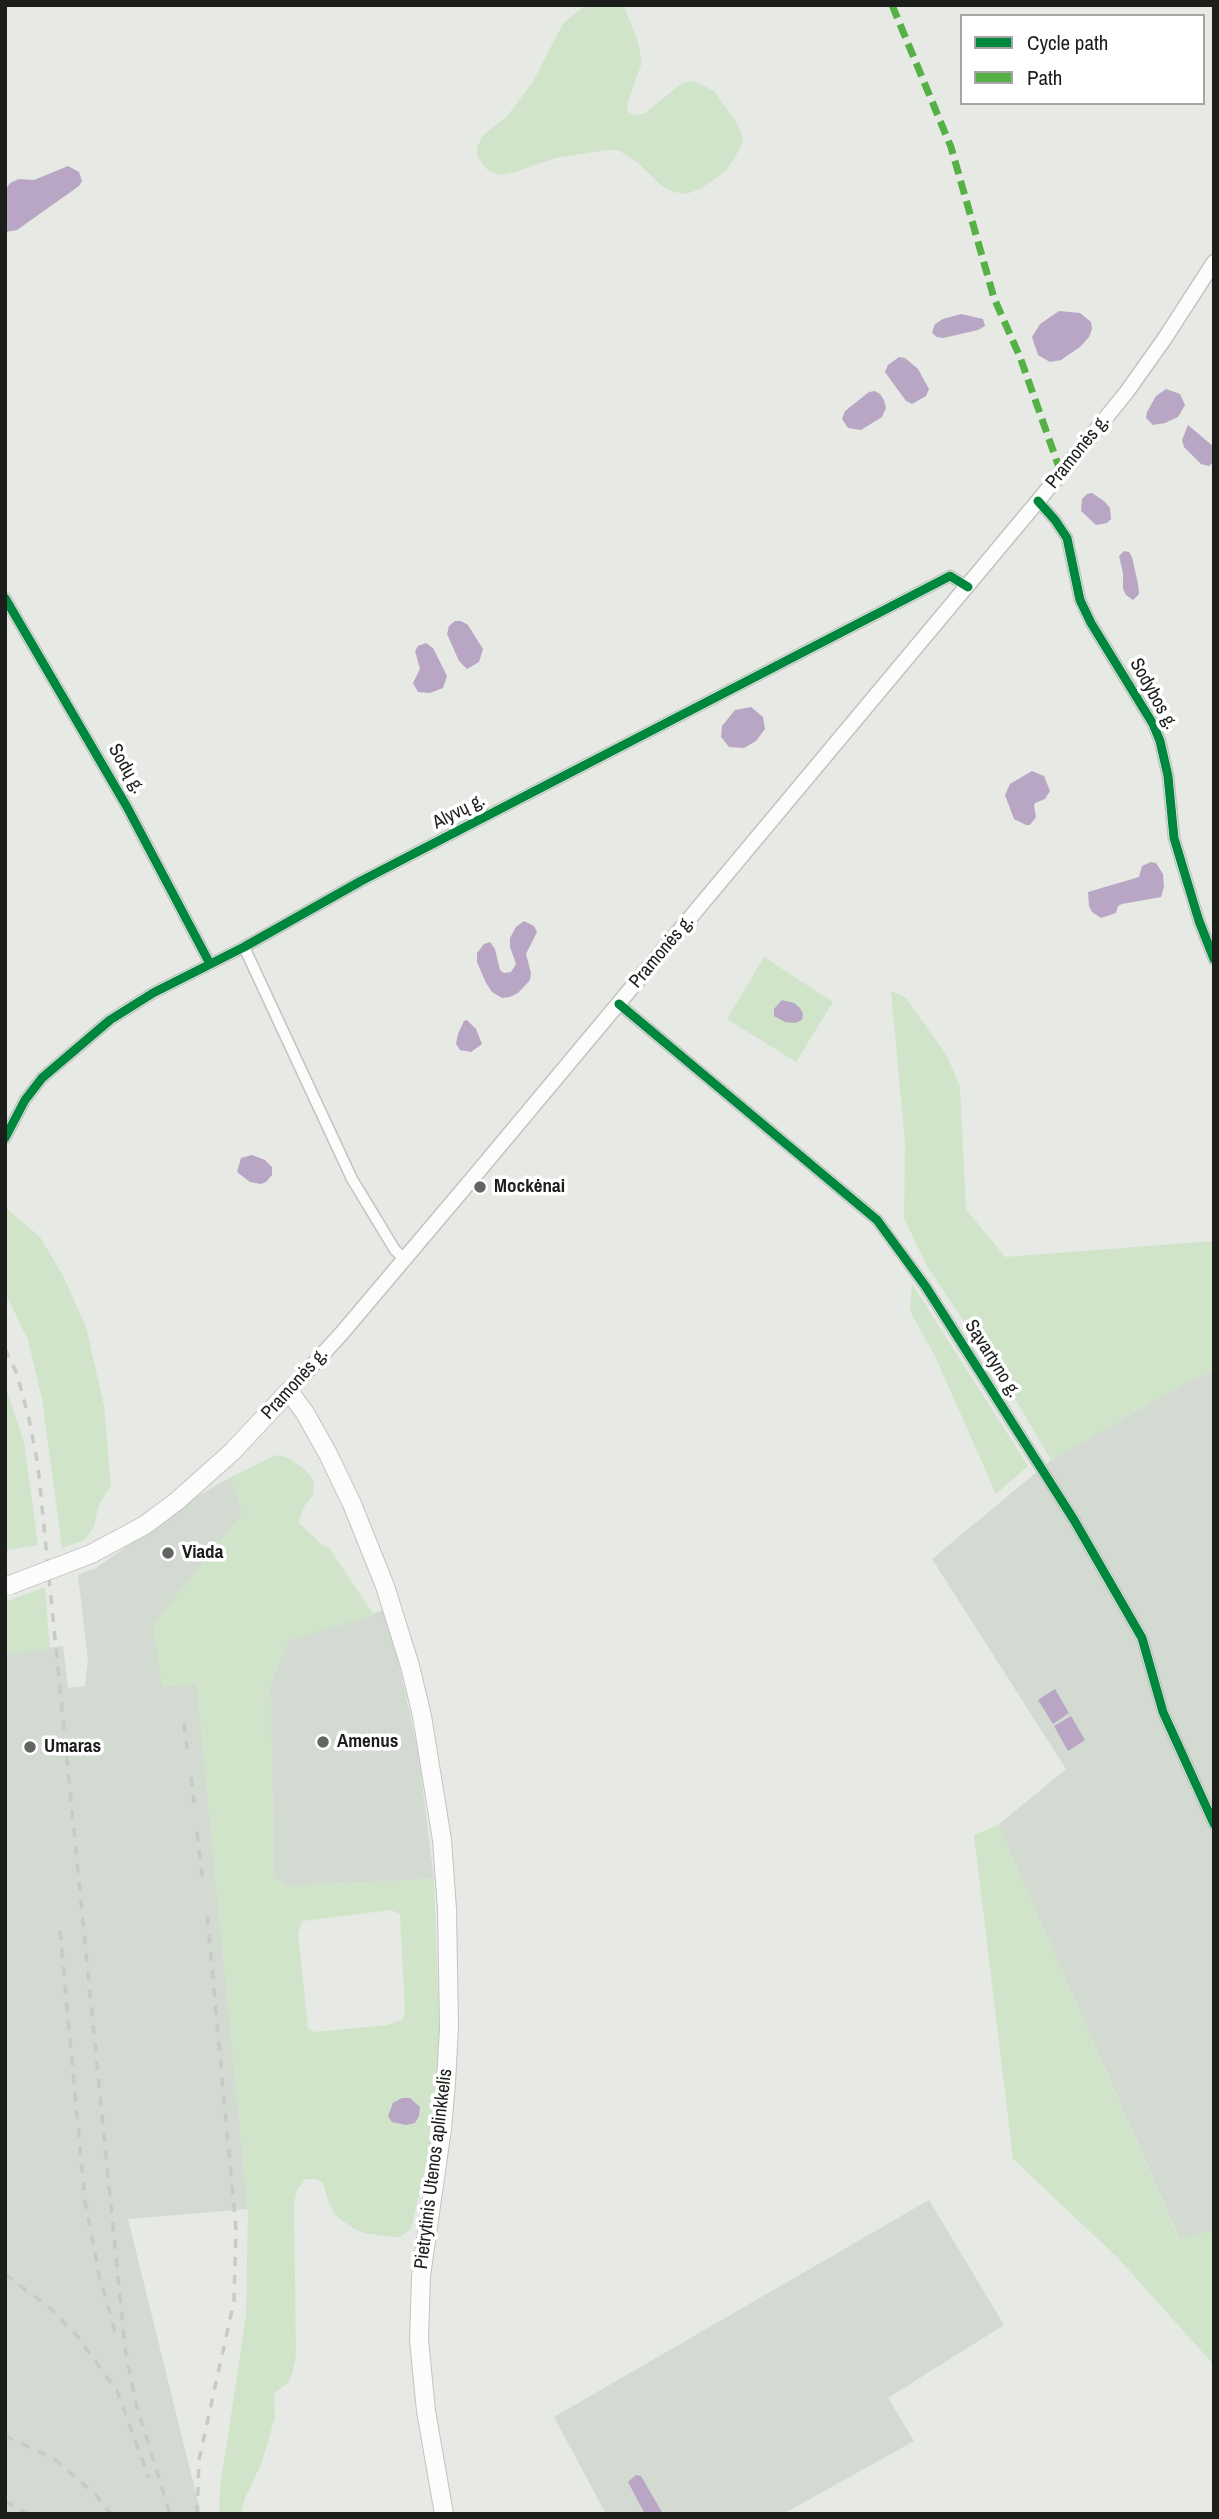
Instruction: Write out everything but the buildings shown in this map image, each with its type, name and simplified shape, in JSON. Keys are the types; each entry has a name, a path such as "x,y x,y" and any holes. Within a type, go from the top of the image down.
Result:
{"highway":[{"name":"Pramonės g.","path":"8,1586 91,1554 145,1525 177,1501 232,1452 289,1391"},
{"name":"Pietrytinis Utenos aplinkkelis","path":"289,1391 306,1413 328,1454 360,1522 385,1586 422,1716 439,1817 447,1909 449,2027 442,2129 421,2276 419,2340 426,2411 444,2514"}],"main road":[{"name":"Pramonės g.","path":"289,1391 619,1004 1038,502 1126,393 1214,262"}],"street":[{"name":"Sodybos g.","path":"1038,502 1067,538 1080,600 1091,623 1153,724 1160,741 1168,776 1174,838 1199,921 1214,959"},
{"name":"Alyvų g.","path":"5,1138 25,1100 42,1078 110,1020 153,993 209,962 244,947 361,881 950,576 968,587"},
{"name":"Sodų g.","path":"5,597 127,807 209,962"},
{"path":"244,947 352,1179 395,1250 404,1259"},
{"name":"Sąvartyno g.","path":"619,1004 877,1220 926,1287 1074,1520 1142,1638 1163,1712 1214,1824"}],"shaded area":[{"path":"68,166 79,172 82,181 79,186 17,230 5,232 5,191 10,183 19,179 34,180"},
{"path":"1059,311 1080,313 1091,322 1092,329 1080,347 1061,360 1050,362 1038,355 1032,337 1040,324"},
{"path":"961,314 983,319 985,326 943,338 932,333 935,324"},
{"path":"899,357 905,358 918,369 929,389 926,396 912,404 906,401 885,372 888,365"},
{"path":"1166,389 1180,394 1185,405 1178,417 1153,425 1146,418 1147,412 1156,396"},
{"path":"875,391 884,400 886,408 882,417 861,430 848,428 842,419 845,411 869,392"},
{"path":"1188,425 1214,447 1214,461 1209,466 1201,464 1184,447 1182,440"},
{"path":"1092,493 1110,508 1111,519 1107,523 1096,525 1081,511 1082,499"},
{"path":"1124,551 1129,552 1132,557 1138,584 1139,594 1133,600 1123,589 1119,556"},
{"path":"455,621 468,625 483,649 479,662 467,669 459,661 447,634 449,626"},
{"path":"426,643 433,648 447,676 443,688 430,693 418,692 413,683 420,669 415,651 418,646"},
{"path":"751,707 763,717 765,729 756,741 744,748 729,747 721,737 722,726 735,710"},
{"path":"1032,771 1044,776 1050,791 1045,799 1035,803 1036,817 1030,825 1026,825 1014,819 1005,795 1010,784"},
{"path":"1156,863 1163,874 1164,887 1161,897 1122,904 1118,906 1116,913 1101,918 1092,912 1088,892 1139,877 1142,866"},
{"path":"524,921 534,926 537,932 526,954 530,980 518,993 502,998 492,992 486,983 477,962 477,953 484,944 490,942 495,949 500,970 504,973 511,972 516,964 510,938 516,927"},
{"path":"782,1000 794,1003 800,1008 802,1020 795,1023 785,1022 774,1016 774,1009"},
{"path":"467,1020 476,1029 482,1044 471,1052 460,1050 456,1044 458,1034"},
{"path":"252,1155 265,1160 272,1167 272,1175 266,1182 250,1182 237,1172 241,1158"},
{"path":"1214,1371 1214,2230 1180,2240 998,1825 1066,1769 932,1559 1051,1460 1192,1379"},
{"path":"231,1477 243,1513 153,1626 197,1684 248,2209 128,2219 201,2514 5,2514 5,1654 63,1646 68,1688 85,1686 88,1660 78,1575 96,1568 196,1497"},
{"path":"384,1610 395,1646 418,1751 434,1879 286,1886 274,1877 270,1685 288,1641"},
{"path":"1055,1689 1069,1713 1053,1724 1038,1700"},
{"path":"1071,1716 1085,1740 1068,1751 1054,1726"},
{"path":"402,2098 410,2098 420,2107 415,2123 406,2125 392,2122 388,2116 393,2103"},
{"path":"929,2200 1004,2325 888,2398 914,2441 783,2514 606,2514 554,2417"},
{"path":"636,2475 641,2476 663,2514 645,2514 628,2482"}],"green space":[{"path":"585,5 623,5 637,38 642,62 627,104 628,112 635,115 644,114 682,83 694,81 714,91 738,125 743,138 741,147 726,171 700,189 686,194 662,186 637,162 618,150 555,158 499,175 482,164 477,147 483,136 508,115 532,83 563,24"},
{"path":"764,957 833,1002 796,1062 727,1019"},
{"path":"891,991 906,998 947,1056 960,1087 966,1209 1005,1257 1214,1241 1214,1371 1192,1379 1051,1460 1011,1392 926,1264 904,1218 905,1144"},
{"path":"5,1207 40,1237 63,1276 86,1327 104,1406 111,1486 99,1504 94,1526 86,1539 62,1548 42,1399 28,1340 5,1292"},
{"path":"912,1284 1028,1466 996,1494 935,1356 910,1311"},
{"path":"5,1385 24,1442 38,1545 7,1550 5,1562"},
{"path":"276,1455 288,1458 304,1469 314,1481 313,1495 303,1508 299,1523 330,1549 374,1615 288,1641 270,1685 274,1877 286,1886 434,1879 440,2051 431,2144 411,2229 400,2237 363,2233 336,2216 323,2183 317,2179 306,2179 297,2189 294,2203 296,2355 293,2370 289,2382 274,2393 275,2417 262,2462 245,2498 241,2514 219,2514 220,2488 246,2316 248,2209 197,1684 162,1687 153,1625 243,1513 231,1477","holes":["391,1910 400,1914 405,2013 402,2020 388,2025 315,2032 308,2028 298,1933 303,1921"]},
{"path":"45,1587 50,1649 5,1654 5,1602"},
{"path":"998,1825 1179,2239 1214,2230 1214,2365 1117,2257 1013,2159 974,1835"}],"railway":[{"path":"5,1349 17,1374 38,1466 125,2348 136,2404 170,2514"},
{"path":"184,1723 187,1749"},
{"path":"191,1777 194,1803"},
{"path":"197,1832 203,1885"},
{"path":"197,2514 199,2460 234,2301 236,2230 207,1914"},
{"path":"60,1931 85,2201 99,2275 117,2339"},
{"path":"5,2274 50,2308 77,2336 117,2391 149,2478"},
{"path":"5,2436 53,2458 96,2495 111,2514"},
{"path":"5,2501 28,2514"}],"marked path":[{"path":"892,5 951,147 994,298 1020,357 1061,473"}],"cycle path":[{"path":"1038,501 1067,538 1080,600 1091,623 1153,724 1160,741 1168,776 1174,838 1199,921 1214,959"},
{"path":"5,1138 25,1100 42,1078 110,1020 153,993 244,947 361,881 950,576 968,587"},
{"path":"5,598 127,807 209,962"},
{"path":"619,1004 877,1220 926,1287 1074,1520 1142,1638 1163,1712 1214,1824"}],"place":[{"name":"Mockėnai","path":"480,1187"},
{"name":"Viada","path":"168,1553"},
{"name":"Amenus","path":"323,1742"},
{"name":"Umaras","path":"30,1747"}]}
